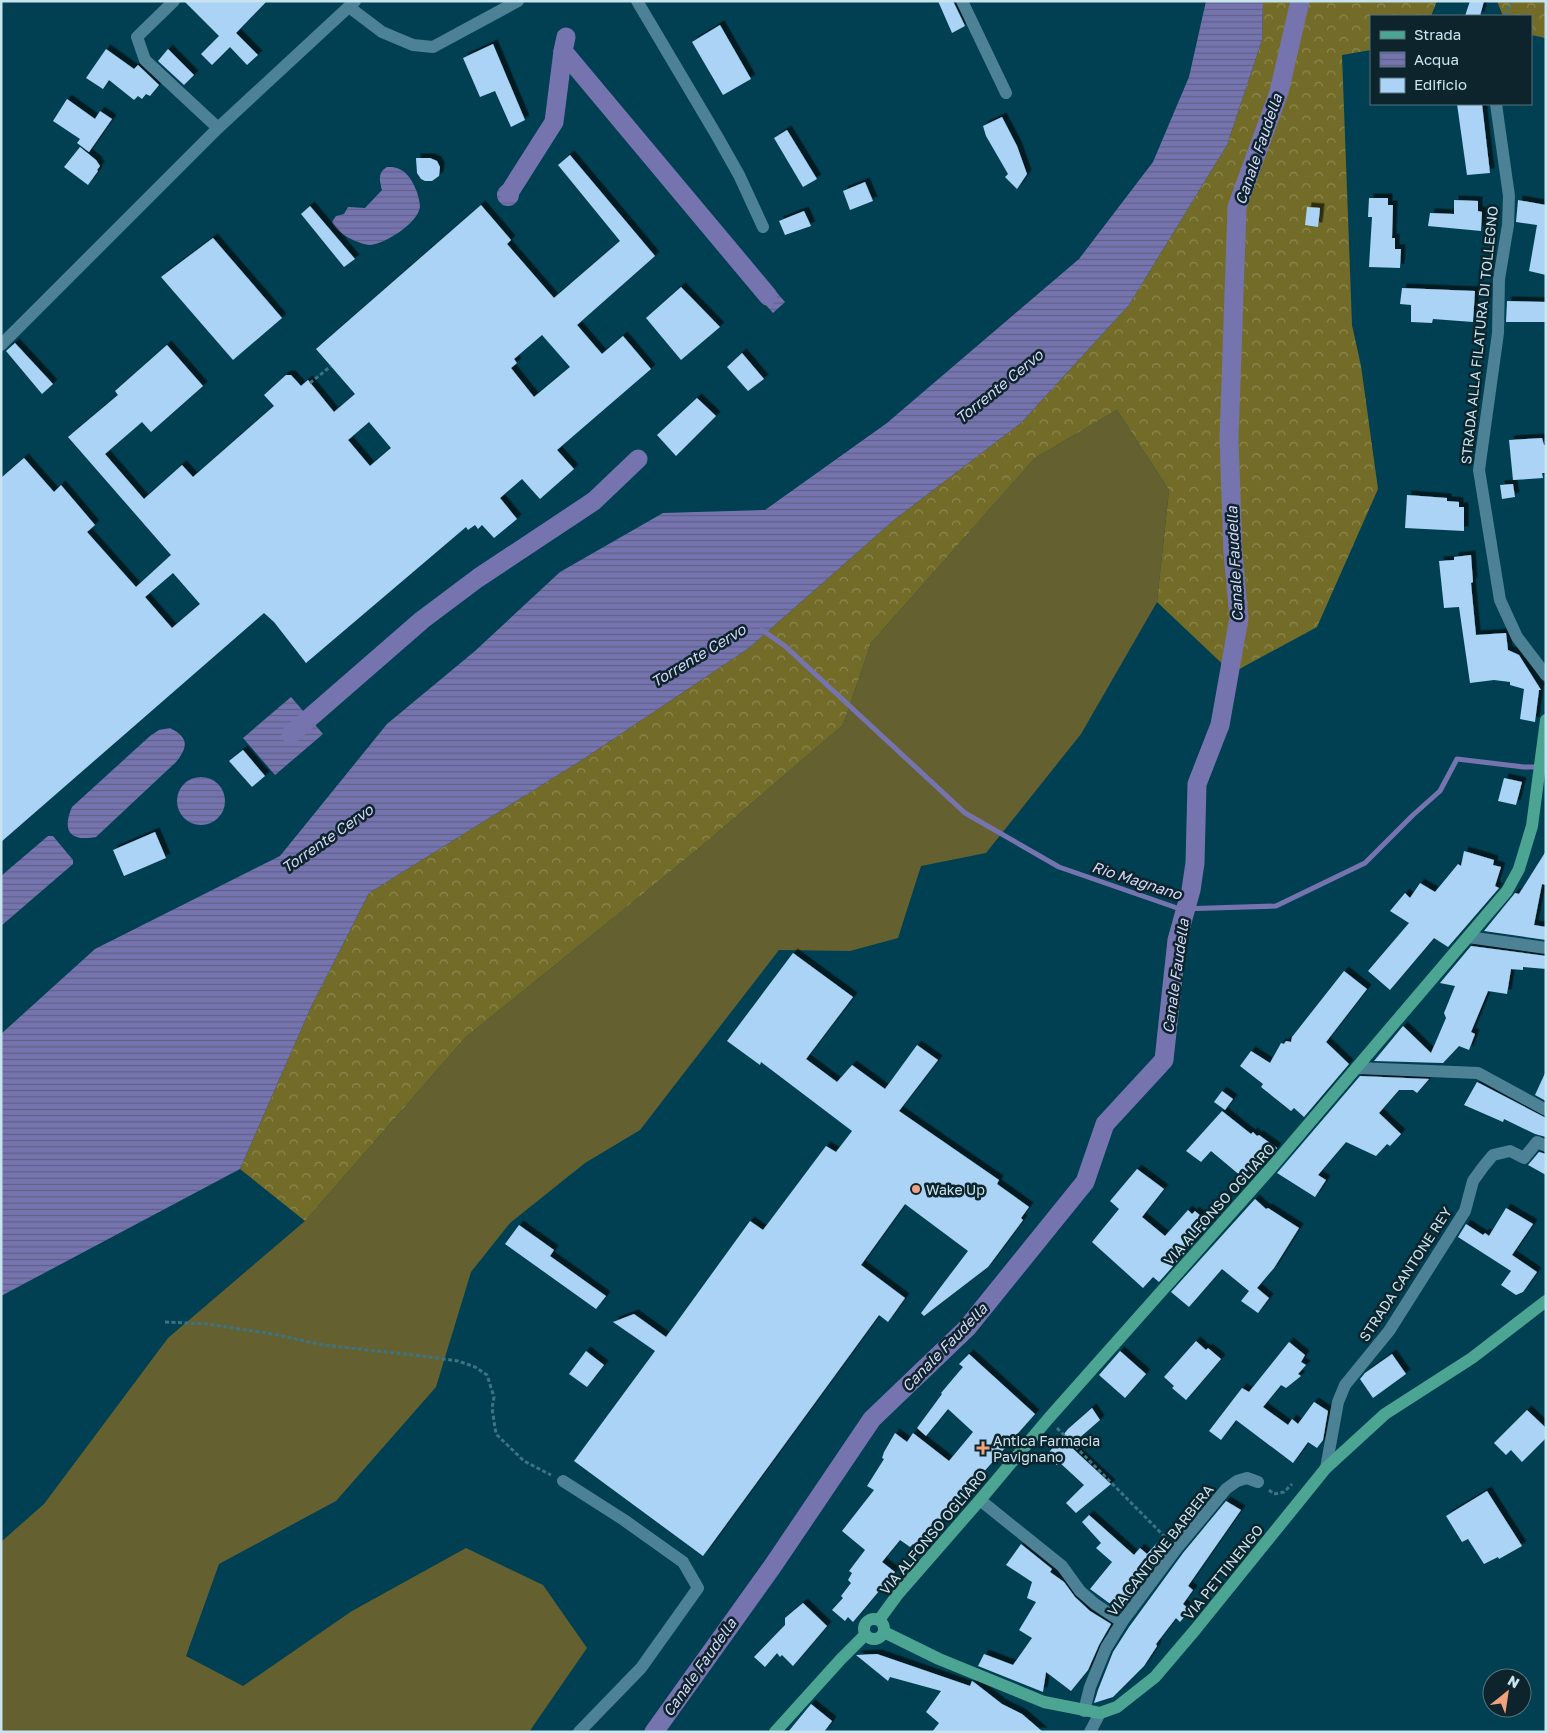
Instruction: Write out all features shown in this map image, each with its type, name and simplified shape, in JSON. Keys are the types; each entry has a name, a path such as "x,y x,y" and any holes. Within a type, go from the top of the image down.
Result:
{"main road":[{"name":"VIA ALFONSO OGLIARO","path":"882,1626 898,1594 1048,1419 1271,1168 1507,891 1519,869 1532,826 1546,720"},
{"name":"VIA PETTINENGO","path":"1100,1713 1117,1707 1155,1677 1326,1468 1385,1414 1472,1358 1546,1301"},
{"path":"775,1732 865,1635 874,1640 881,1637 882,1626 940,1659 1044,1702 1100,1713"}],"street":[{"path":"174,1 137,36 145,60 218,128"},
{"path":"1,345 218,128 352,4 382,32 413,45 433,47 518,1"},
{"path":"637,1 739,175 763,227"},
{"path":"962,1 1006,93"},
{"name":"STRADA ALLA FILATURA DI TOLLEGNO","path":"1496,105 1509,196 1508,225 1498,279 1498,332 1479,470 1500,600 1517,637 1546,675"},
{"path":"1468,937 1546,948"},
{"path":"1357,1068 1478,1073 1546,1110"},
{"name":"STRADA CANTONE REY","path":"1326,1468 1338,1402 1345,1385 1388,1331 1465,1211 1474,1181 1483,1167 1493,1155 1510,1151 1524,1158 1537,1142 1546,1146"},
{"name":"VIA CANTONE BARBERA","path":"1084,1711 1090,1687 1106,1648 1122,1622 1177,1548 1226,1489 1237,1481 1247,1478 1258,1482"},
{"path":"563,1482 624,1520 683,1562 698,1588 642,1668 579,1732"},
{"path":"980,1500 1062,1566 1080,1590 1095,1604 1122,1622"},
{"path":"1090,1732 1100,1713"}],"path":[{"path":"1505,15 1512,1"},
{"path":"310,383 331,366"},
{"path":"165,1322 207,1324 273,1334 323,1345 458,1361 475,1367 487,1375 494,1397 492,1408 496,1434 524,1461 563,1482"},
{"path":"1048,1419 1177,1548"},
{"path":"1258,1482 1274,1494 1284,1492 1295,1480"}],"shaded area":[{"path":"1117,410 1169,490 1157,602 1081,734 986,853 921,866 898,938 850,951 779,950 640,1130 585,1163 510,1223 471,1272 436,1387 336,1501 219,1564 186,1656 243,1686 352,1611 466,1548 543,1585 587,1648 529,1732 1,1732 1,1542 44,1504 168,1338 305,1221 465,1038 697,850 843,725 871,643 1035,458"}],"green space":[{"path":"1263,1 1437,1 1431,15 1370,15 1370,50 1342,55 1352,325 1361,366 1378,489 1317,627 1232,673 1157,602 1169,490 1117,410 1035,458 871,643 843,725 697,850 465,1038 305,1221 240,1169 311,1007 369,893 585,758 749,648 894,520 1021,423 1129,305 1227,145 1262,40"},
{"path":"1497,1 1546,1 1546,38 1532,35 1532,15 1503,15"}],"water":[{"name":"Torrente Cervo","path":"1206,1 1263,1 1262,40 1227,145 1129,305 1021,423 894,520 749,648 585,758 369,893 311,1007 240,1169 1,1296 1,1034 95,949 280,856 387,724 475,651 560,572 663,513 765,510 887,423 1079,259 1153,162 1189,77"},
{"path":"387,167 398,168 409,177 419,199 420,207 418,213 400,232 384,241 370,245 355,241 341,233 332,222 336,216 344,214 348,207 365,208 382,190 380,175"},
{"path":"504,184 512,184 519,191 519,199 512,206 504,206 497,199 497,191"},
{"path":"759,272 785,302 773,313 746,283"},
{"path":"291,697 323,734 275,775 243,738"},
{"path":"170,728 176,731 185,742 185,747 176,762 96,837 79,838 74,836 68,828 72,807 150,736 159,730"},
{"path":"196,777 206,777 215,781 221,787 224,792 224,810 215,821 206,825 196,825 187,821 181,815 177,806 177,796 181,787 187,781"},
{"path":"48,836 53,836 73,860 73,864 1,926 1,876"}],"building":[{"path":"184,1 267,1 236,33 258,55 247,65 230,47 212,65 201,54 219,36"},
{"path":"938,1 953,1 965,26 952,33"},
{"path":"1470,1 1484,1 1480,15 1465,15"},
{"path":"720,25 751,79 723,95 692,42"},
{"path":"493,44 525,120 511,127 495,91 480,97 463,58"},
{"path":"106,49 134,69 138,65 159,85 150,96 146,94 142,99 138,96 134,100 109,80 103,89 86,78"},
{"path":"168,49 194,75 184,85 158,61"},
{"path":"67,99 95,119 100,111 112,119 89,152 77,143 80,139 53,121"},
{"path":"1457,105 1482,105 1490,173 1467,175"},
{"path":"1002,117 1017,146 1027,174 1017,189 1005,177 1008,174 986,136 983,126"},
{"path":"787,130 817,179 803,187 774,138"},
{"path":"80,147 96,160 100,166 88,185 64,167"},
{"path":"570,155 655,256 577,325 602,354 623,336 651,369 557,450 574,469 540,499 522,479 500,498 517,519 494,538 482,525 478,529 475,525 468,530 466,527 306,663 274,622 264,613 1,842 1,478 24,458 54,492 61,485 95,525 87,532 136,587 171,555 68,437 118,395 115,391 167,345 203,386 151,432 142,422 105,454 144,499 182,465 193,477 274,406 264,395 286,375 291,375 301,386 308,380 334,412 355,394 316,349 481,205 511,240 507,244 554,298 620,241 558,165","holes":["542,335 570,367 534,397 511,368 517,363 514,359","369,422 391,448 370,466 348,440","173,573 200,604 172,628 145,597"]},
{"path":"416,158 430,158 437,161 440,167 439,176 432,181 421,179 417,173"},
{"path":"865,182 873,201 850,210 843,191"},
{"path":"1369,198 1388,198 1388,205 1393,205 1392,238 1395,238 1395,249 1401,249 1400,268 1369,267 1372,217 1368,217"},
{"path":"1454,200 1478,201 1478,211 1482,212 1481,231 1428,226 1430,213 1454,214"},
{"path":"1518,200 1546,205 1546,275 1529,271 1537,225 1516,222"},
{"path":"310,206 355,259 344,267 301,214"},
{"path":"1307,207 1320,208 1318,227 1305,225"},
{"path":"804,211 811,226 785,235 779,221"},
{"path":"213,238 282,318 233,360 161,277"},
{"path":"681,287 720,327 681,360 646,318"},
{"path":"1402,288 1475,291 1473,322 1433,319 1432,323 1411,322 1411,305 1400,304"},
{"path":"1507,301 1546,302 1546,322 1506,322"},
{"path":"15,343 53,384 42,394 6,351"},
{"path":"742,353 764,379 748,391 727,367"},
{"path":"697,398 716,416 676,456 657,435"},
{"path":"1542,438 1544,445 1546,445 1546,473 1542,473 1543,478 1513,480 1509,440"},
{"path":"1513,484 1515,497 1502,499 1500,485"},
{"path":"1407,495 1447,498 1447,501 1459,502 1459,507 1464,507 1464,531 1405,528"},
{"path":"1471,555 1473,582 1471,583 1476,635 1506,633 1508,650 1519,655 1541,690 1539,690 1535,722 1520,719 1524,689 1510,685 1510,682 1494,680 1470,683 1459,607 1444,608 1439,561 1454,560 1454,557"},
{"path":"243,750 265,776 252,787 229,761"},
{"path":"1504,778 1522,782 1516,805 1498,801"},
{"path":"155,832 166,858 124,876 113,850"},
{"path":"1464,851 1494,860 1493,865 1501,867 1495,886 1499,888 1448,947 1434,938 1390,990 1368,971 1409,923 1390,911 1405,893 1410,898 1420,883 1435,892 1458,864 1461,866"},
{"path":"1546,851 1546,885 1542,884 1534,925 1546,927 1546,940 1484,931 1515,893 1519,894"},
{"path":"1471,946 1546,956 1546,969 1523,967 1523,970 1511,969 1507,994 1488,991 1471,1032 1475,1034 1469,1050 1459,1046 1443,1063 1374,1061 1403,1026 1431,1053 1446,1018 1444,1013 1455,986 1440,983"},
{"path":"793,953 853,997 806,1059 837,1082 852,1065 885,1089 917,1045 938,1060 899,1111 999,1180 997,1184 1029,1207 1021,1218 1023,1220 988,1267 924,1316 921,1313 968,1251 905,1204 861,1265 905,1298 888,1322 879,1315 703,1556 574,1461 655,1351 613,1322 634,1314 666,1337 750,1221 763,1230 826,1146 836,1152 852,1131 761,1062 760,1065 727,1041"},
{"path":"1344,971 1367,989 1326,1042 1349,1064 1304,1117 1294,1108 1291,1111 1261,1087 1263,1084 1240,1066 1251,1051 1270,1063 1281,1043 1291,1042 1292,1037"},
{"path":"1546,1071 1546,1101 1535,1095"},
{"path":"1360,1076 1429,1079 1417,1093 1413,1090 1399,1090 1379,1113 1401,1134 1390,1146 1387,1144 1376,1156 1346,1142 1318,1175 1326,1180 1315,1197 1277,1173"},
{"path":"1477,1082 1546,1118 1546,1137 1535,1134 1504,1119 1503,1122 1464,1105"},
{"path":"1222,1091 1233,1099 1225,1110 1214,1102"},
{"path":"1222,1111 1251,1134 1253,1132 1257,1136 1259,1135 1277,1148 1263,1165 1257,1160 1242,1177 1211,1151 1201,1162 1186,1151"},
{"path":"1539,1152 1546,1154 1546,1175 1528,1165"},
{"path":"1137,1169 1164,1189 1142,1217 1165,1236 1188,1210 1192,1214 1195,1211 1210,1224 1159,1282 1153,1277 1143,1288 1092,1242 1119,1209 1110,1201"},
{"path":"1255,1199 1266,1209 1268,1208 1299,1228 1274,1268 1257,1288 1269,1298 1258,1313 1241,1301 1249,1291 1222,1269 1189,1307 1171,1292"},
{"path":"1506,1208 1533,1224 1512,1255 1537,1272 1523,1292 1516,1295 1501,1285 1511,1271 1458,1237 1466,1224 1483,1235 1485,1233 1489,1236"},
{"path":"519,1225 554,1250 550,1256 606,1296 596,1309 505,1244"},
{"path":"1196,1341 1221,1359 1186,1400 1172,1388 1174,1386 1164,1377"},
{"path":"1289,1342 1305,1355 1301,1362 1306,1365 1298,1374 1301,1376 1286,1388 1281,1385 1263,1407 1288,1425 1292,1419 1298,1424 1314,1402 1328,1411 1323,1440 1317,1448 1308,1442 1293,1463 1236,1420 1221,1440 1209,1431 1242,1388 1249,1392"},
{"path":"586,1351 604,1365 587,1387 569,1374"},
{"path":"1120,1351 1146,1374 1125,1398 1099,1375"},
{"path":"969,1354 1035,1414 917,1547 913,1544 910,1547 900,1540 882,1562 895,1572 853,1622 848,1617 845,1621 832,1610 843,1598 841,1596 851,1583 848,1580 852,1573 849,1571 865,1550 842,1531 874,1490 867,1486 884,1459 882,1458 884,1452 895,1433 907,1442 913,1433 949,1461 973,1432 948,1409 926,1436 917,1428 941,1393 963,1367 959,1364"},
{"path":"1392,1354 1406,1374 1373,1398 1360,1379 1365,1373"},
{"path":"1092,1408 1100,1420 1070,1446 1111,1484 1076,1513 1066,1503 1084,1485 1059,1462 1057,1465 1046,1456 1068,1429"},
{"path":"1527,1410 1546,1428 1546,1438 1522,1462 1511,1450 1506,1455 1494,1443"},
{"path":"1487,1491 1522,1546 1499,1559 1498,1557 1484,1564 1468,1539 1462,1542 1446,1516"},
{"path":"1226,1501 1241,1510 1188,1586 1193,1590 1183,1604 1190,1610 1180,1622 1176,1618 1156,1644 1157,1646 1144,1666 1113,1697 1094,1703 1113,1652 1129,1627 1183,1553"},
{"path":"1089,1515 1134,1555 1140,1548 1147,1554 1159,1541 1166,1549 1120,1611 1090,1589 1112,1562 1096,1548 1101,1543 1082,1522"},
{"path":"1021,1544 1052,1569 1050,1572 1064,1582 1075,1597 1090,1611 1111,1624 1088,1670 1071,1691 1046,1672 1043,1692 978,1666 984,1654 1013,1665 1032,1638 1019,1630 1036,1602 1027,1598 1032,1582 1006,1565"},
{"path":"803,1603 827,1626 793,1666 782,1655 780,1657 777,1653 765,1667 754,1657 785,1625 785,1618"},
{"path":"877,1654 970,1686 972,1681 1002,1704 1022,1714 1043,1732 932,1732 939,1723 926,1712 941,1691 890,1677 888,1681 856,1655"},
{"path":"811,1704 832,1721 824,1732 788,1732"}],"waterway":[{"name":"Canale Faudella","path":"654,1732 772,1567 872,1419 967,1328 1085,1182 1105,1124 1164,1060 1177,940 1191,890 1195,863 1197,784 1220,725 1239,618 1233,553 1229,439 1237,207 1279,92 1300,1"},
{"path":"566,37 563,51 768,296"},
{"path":"509,193 554,122 563,51"},
{"path":"291,734 422,620 478,578 594,501 638,459"},
{"name":"Rio Magnano","path":"762,630 785,646 965,813 1059,867 1180,909 1276,906 1365,863 1440,791 1457,759 1524,767 1540,767"}],"place":[{"name":"Wake Up","path":"916,1189"},
{"name":"Antica Farmacia Pavignano","path":"983,1448"}]}
